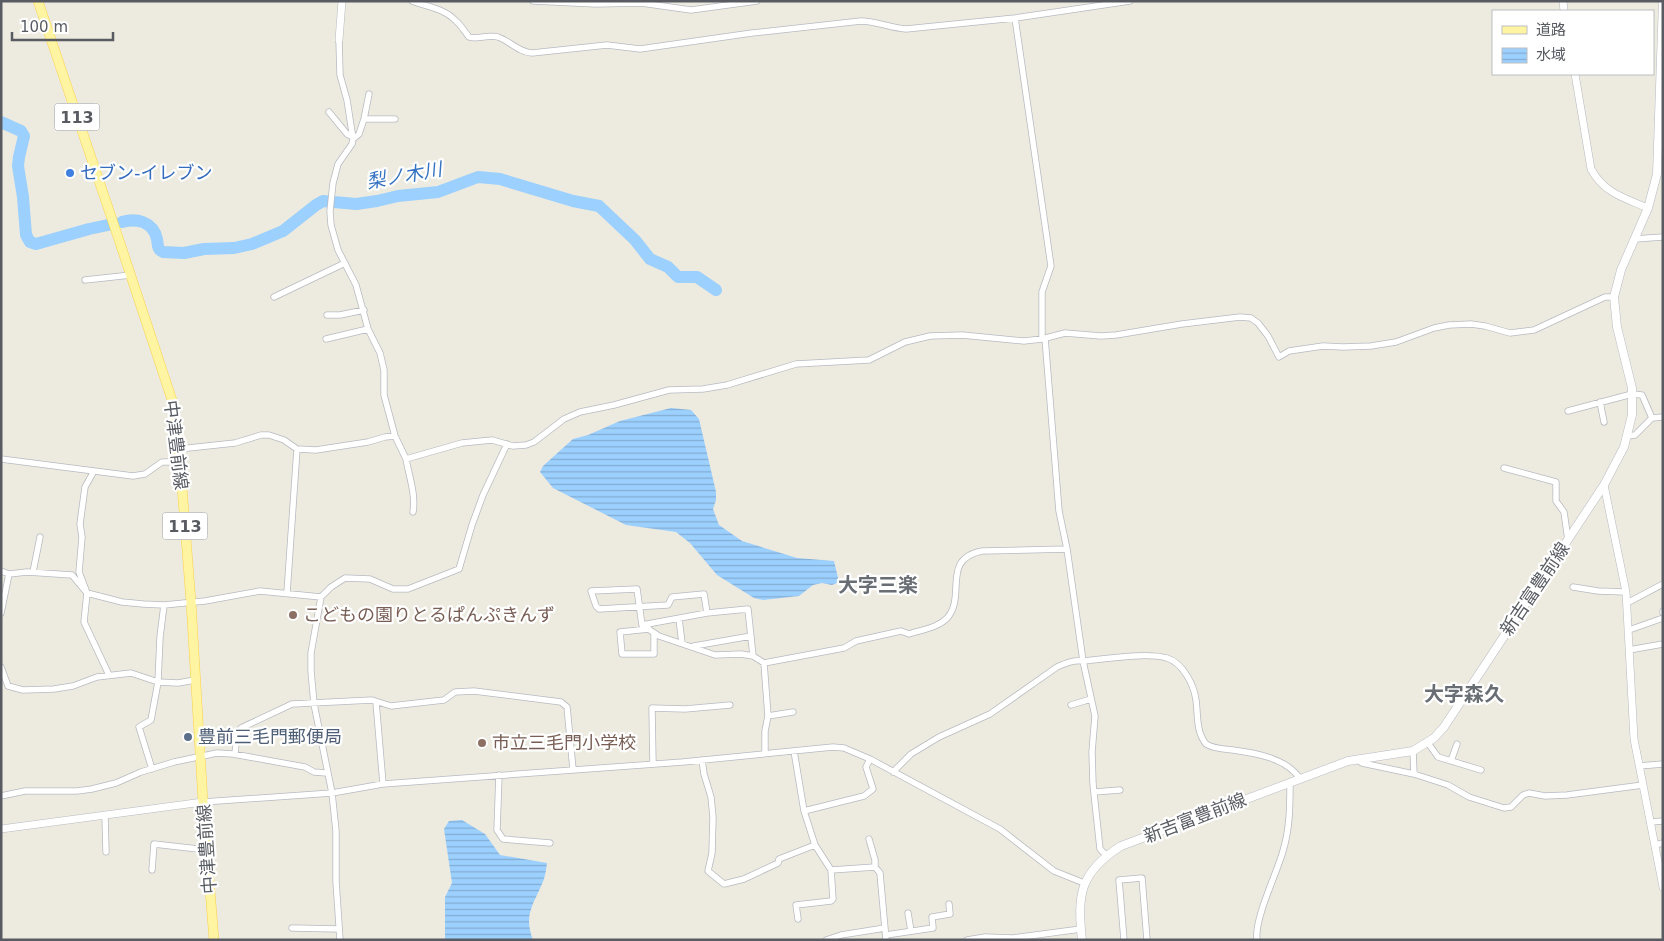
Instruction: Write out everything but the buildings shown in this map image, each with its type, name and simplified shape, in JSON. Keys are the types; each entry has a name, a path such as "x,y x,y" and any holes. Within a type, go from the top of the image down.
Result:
{"main road":[{"name":"中津豊前線","path":"38,1 173,404 179,449 191,602 214,940"},
{"name":"新吉富豊前線","path":"1082,940 1080,904 1084,883 1093,869 1106,856 1121,846 1300,778 1348,762 1413,752 1428,743 1444,727 1604,485 1624,447 1632,415 1632,394 1618,327 1614,296 1621,270 1648,208 1660,174 1661,85 1656,48 1663,1"}],"street":[{"path":"342,1 339,40 340,75 353,138 352,144 338,164 333,183 330,211 331,225 338,250 356,285 368,329 380,353 384,370 384,395 395,436 406,459 410,485 414,493 415,503 413,512"},
{"path":"412,1 439,9 448,14 469,37 497,37 525,52 532,53 607,45 640,49 854,21 865,21 893,28 906,29 1015,18 1130,1"},
{"path":"533,1 587,4 641,3 691,10 757,1"},
{"path":"1015,18 1051,266 1042,292 1058,505 1067,549 1083,662 1095,716 1092,752 1094,792 1100,849 1106,856"},
{"path":"1575,75 1591,169 1597,179 1614,193 1648,208"},
{"path":"353,138 359,134 369,94"},
{"path":"329,112 347,134 353,138"},
{"path":"364,119 395,119"},
{"path":"1634,240 1663,237"},
{"path":"274,297 345,263"},
{"path":"85,280 131,275"},
{"path":"406,459 462,443 492,440 513,446 530,444 564,419 580,412 669,390 727,385 796,364 869,360 918,337 945,335 1024,341 1065,333 1100,336 1116,335 1182,324 1246,317 1255,320 1263,328 1279,357 1289,351 1323,346 1371,346 1396,342 1434,328 1449,326 1471,324 1510,333 1534,330 1605,297 1614,296"},
{"path":"328,315 340,315 364,310"},
{"path":"326,339 368,329"},
{"path":"1568,411 1632,394 1642,395 1652,418"},
{"path":"1600,402 1604,422"},
{"path":"1628,436 1635,436 1652,418 1663,417"},
{"path":"179,449 235,442 261,435 269,435 284,440 297,449 316,450 395,436"},
{"path":"340,940 336,881 336,832 332,793 314,704 311,671 311,653 321,597 331,587 345,578 370,579 394,589 408,589 459,569 482,495 507,444"},
{"path":"287,593 297,449"},
{"path":"1,459 133,476 145,474 162,462 180,462"},
{"path":"1504,468 1556,482 1556,501 1564,512 1568,540"},
{"path":"94,471 86,487 80,524 82,537 79,572 87,593 84,622 109,675"},
{"path":"1604,485 1626,592 1632,720 1639,766 1654,845 1661,869 1663,887"},
{"path":"33,572 40,537"},
{"path":"707,613 704,594 672,597 668,605 639,608 599,609 596,606 592,590 637,589 639,608 642,625 651,631 715,655 741,654 753,656 764,663 844,648 856,641 901,631 909,634 943,621 954,604 957,571 964,560 972,554 982,551 1067,549"},
{"path":"1,571 9,574 33,572 72,575 87,593 122,602 164,604 191,602 260,591 321,597"},
{"path":"1,613 9,574"},
{"path":"1627,603 1663,584"},
{"path":"1573,588 1626,592"},
{"path":"152,769 139,727 151,720 158,682 164,604"},
{"path":"642,625 707,613 748,609 753,656"},
{"path":"1629,630 1663,618"},
{"path":"679,619 682,644"},
{"path":"651,631 654,654 622,654 620,632 651,631"},
{"path":"692,646 751,636"},
{"path":"1629,650 1663,644"},
{"path":"893,772 911,754 939,738 990,714 1058,667 1077,660 1083,662 1130,656 1159,657 1172,661 1189,679 1196,700 1199,730 1206,744 1216,748 1254,754 1288,765 1300,778"},
{"path":"764,663 768,716 765,731 765,754"},
{"path":"1,667 8,686 23,690 74,686 97,676 131,673 158,682 195,680"},
{"path":"235,754 237,732 241,728 292,704 372,700 390,706 444,700 455,692 474,691 561,702 567,707 573,770"},
{"path":"1071,705 1091,699"},
{"path":"376,702 384,784"},
{"path":"653,764 652,708 730,706"},
{"path":"768,716 793,712"},
{"path":"1428,743 1438,757 1481,770"},
{"path":"1452,761 1457,744"},
{"path":"1,829 204,802 332,793 384,784 702,760 832,747 844,748 870,759 1000,829 1054,871 1084,883"},
{"path":"794,751 804,811 815,845 831,870 833,899 831,901 796,905 798,919"},
{"path":"1413,752 1414,774"},
{"path":"1,796 25,791 77,791 92,789 116,783 174,762 202,758 218,753 235,754 305,767 314,772 328,773"},
{"path":"804,811 864,796 873,789 866,767 870,759"},
{"path":"702,760 711,797 713,817 712,853 708,871 724,884 744,879 778,863 779,859 815,845"},
{"path":"1357,760 1362,763 1414,774 1448,786 1469,797 1504,808 1511,807 1523,795 1529,793 1545,796 1567,795 1643,785"},
{"path":"1639,766 1663,764"},
{"path":"498,775 497,830 503,839 550,843"},
{"path":"1257,940 1258,923 1283,852 1289,826 1290,782"},
{"path":"1094,792 1120,790"},
{"path":"105,816 106,852"},
{"path":"1650,822 1663,821"},
{"path":"869,839 875,867 880,873 885,934"},
{"path":"1654,845 1663,843"},
{"path":"152,870 154,844 207,850"},
{"path":"831,870 875,867"},
{"path":"1124,940 1120,880 1142,878 1147,940"},
{"path":"826,940 841,934 885,934 934,928 932,917 950,914 949,904"},
{"path":"908,913 911,931"},
{"path":"292,928 339,930"},
{"path":"967,940 985,937 1013,938 1081,929"}],"water":[{"path":"671,408 691,410 699,419 716,492 713,509 719,525 742,541 797,558 834,561 839,582 832,585 822,583 813,585 799,596 763,600 754,598 717,575 690,543 676,532 626,525 553,488 540,472 543,466 573,439 588,435 620,421"},
{"path":"462,820 485,834 500,855 547,863 543,880 530,912 529,924 533,940 445,940 445,897 452,883 444,829 449,821"}],"waterway":[{"name":"梨ノ木川","path":"1,122 21,131 24,136 18,166 26,235 30,242 36,244 108,225"},
{"name":"梨ノ木川","path":"122,222 133,220 148,225 155,233 159,248 163,252 184,253 204,249 234,248 252,244 283,231 323,201 356,204 398,196 438,192 478,177 500,179 573,201 599,206 635,240 650,259 668,267 678,277 697,277 716,290"}],"place":[{"name":"セブン-イレブン","path":"70,173"},
{"name":"こどもの園りとるぱんぷきんず","path":"293,615"},
{"name":"豊前三毛門郵便局","path":"188,737"},
{"name":"市立三毛門小学校","path":"482,743"}],"district":[{"name":"大字三楽","path":"878,585"},
{"name":"大字森久","path":"1464,694"}]}
